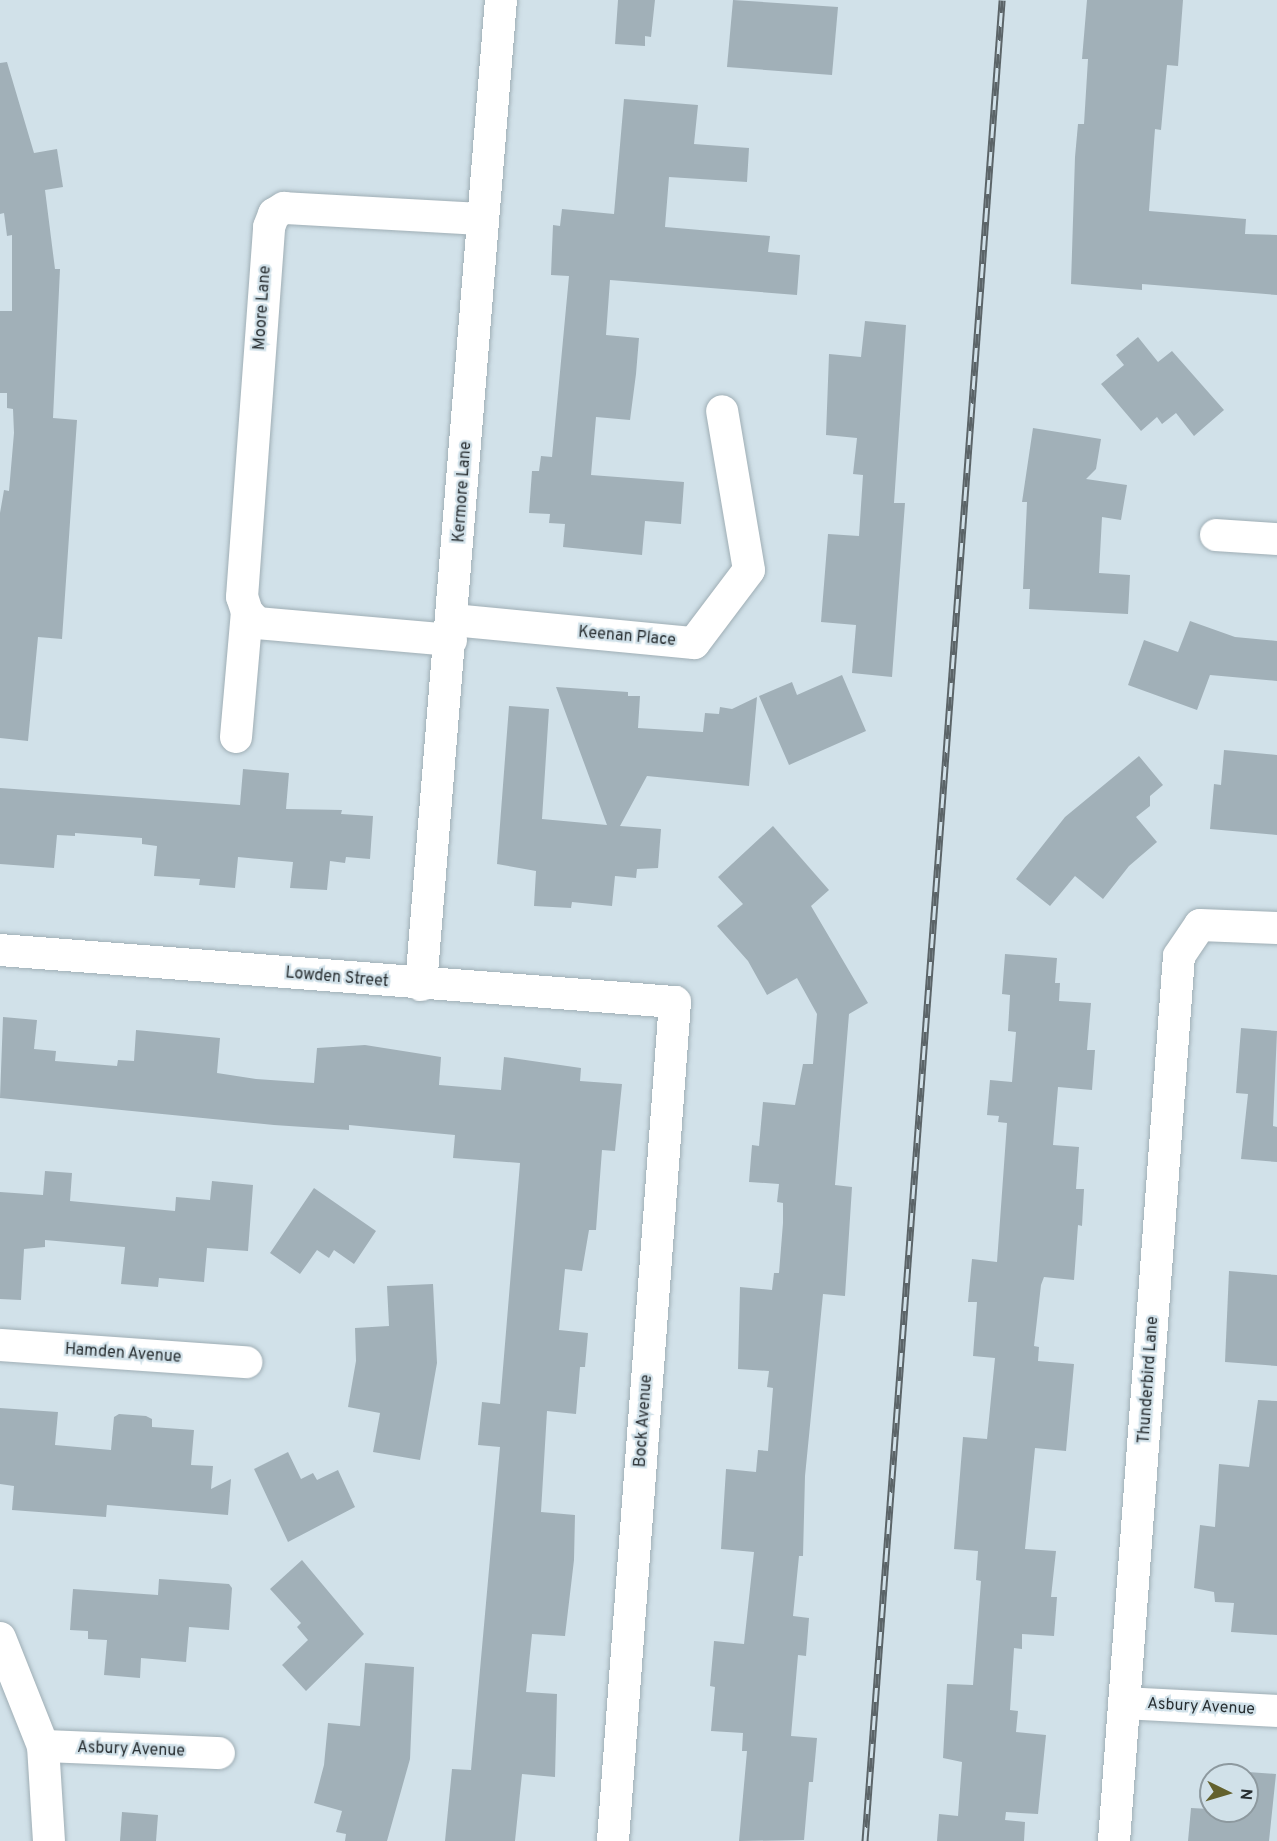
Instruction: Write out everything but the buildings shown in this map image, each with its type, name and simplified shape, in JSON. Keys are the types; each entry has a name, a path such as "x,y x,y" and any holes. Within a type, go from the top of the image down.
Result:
{"street":[{"name":"Kermore Lane","path":"421,985 452,630 501,0"},
{"name":"Moore Lane","path":"236,737 247,612 242,597 269,227 274,214 284,208 483,219"},
{"name":"Keenan Place","path":"452,630 694,643 749,570 722,411"},
{"path":"1216,535 1277,539"},
{"path":"247,612 257,623 452,630"},
{"name":"Thunderbird Lane","path":"1114,1841 1179,956 1200,925 1277,928"},
{"name":"Lowden Street","path":"0,950 421,985 675,1002"},
{"name":"Bock Avenue","path":"613,1841 675,1002"},
{"name":"Hamden Avenue","path":"0,1345 246,1362"},
{"path":"0,1638 43,1746 49,1841"},
{"name":"Asbury Avenue","path":"1124,1703 1277,1711"},
{"name":"Asbury Avenue","path":"43,1746 219,1753"}],"railway":[{"path":"865,1841 1002,0"}]}
